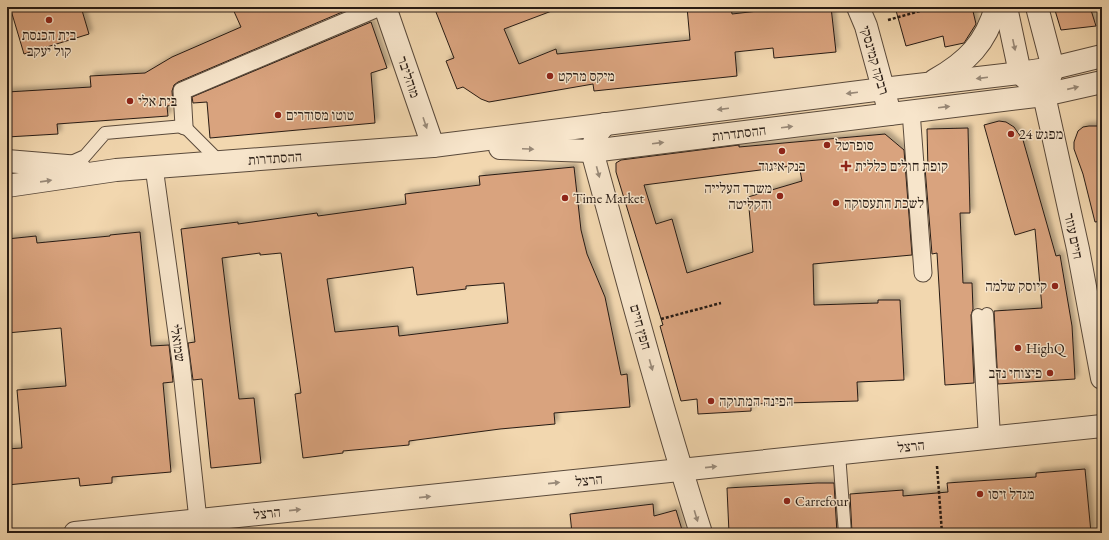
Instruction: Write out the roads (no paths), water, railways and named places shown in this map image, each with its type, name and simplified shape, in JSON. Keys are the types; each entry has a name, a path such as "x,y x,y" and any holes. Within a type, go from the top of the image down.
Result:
{"street":[{"path":"184,126 182,91 380,7"},
{"name":"מוהליבר","path":"385,7 434,146"},
{"path":"926,84 959,65 971,54 985,37 996,7"},
{"path":"1006,7 1020,73 1044,95 1053,68 1037,7"},
{"name":"רבקה קמינסקי","path":"862,16 883,89 901,113"},
{"name":"ההסתדרות","path":"7,186 116,170 434,146 1020,73 1053,68 1102,56"},
{"name":"ההסתדרות","path":"434,146 592,151 1044,95 1102,82"},
{"name":"חיים עוזר","path":"1044,95 1078,249 1102,378"},
{"path":"901,113 923,273"},
{"path":"592,151 596,135 605,124"},
{"name":"חפץ חיים","path":"592,151 681,470 701,533"},
{"name":"ההסתדרות","path":"7,161 116,170"},
{"name":"שמואלי","path":"154,167 181,362 211,524"},
{"name":"הרצל","path":"76,533 211,524 681,470 1102,426"}],"lane":[{"path":"63,166 85,156 105,133 184,126 220,162"},
{"path":"983,314 990,438"},
{"path":"839,454 845,533"}],"place":[{"name":"בית הכנסת קול יעקב","path":"49,20"},
{"name":"מיקס מרקט","path":"550,76"},
{"name":"בית אלי","path":"130,101"},
{"name":"טוטו מסודרים","path":"278,115"},
{"name":"מפגש 24","path":"1011,134"},
{"name":"סופרטל","path":"827,145"},
{"name":"בנק איגוד","path":"782,151"},
{"name":"קופת חולים כללית","path":"846,166"},
{"name":"משרד העלייה והקליטה","path":"780,196"},
{"name":"Time Market","path":"565,198"},
{"name":"לשכת התעסוקה","path":"836,203"},
{"name":"קיוסק שלמה","path":"1055,286"},
{"name":"HighQ","path":"1018,348"},
{"name":"פיצוחי נדב","path":"1050,373"},
{"name":"הפינה המתוקה","path":"711,401"},
{"name":"מגדל זיסו","path":"980,494"},
{"name":"Carrefour","path":"787,501"}]}
